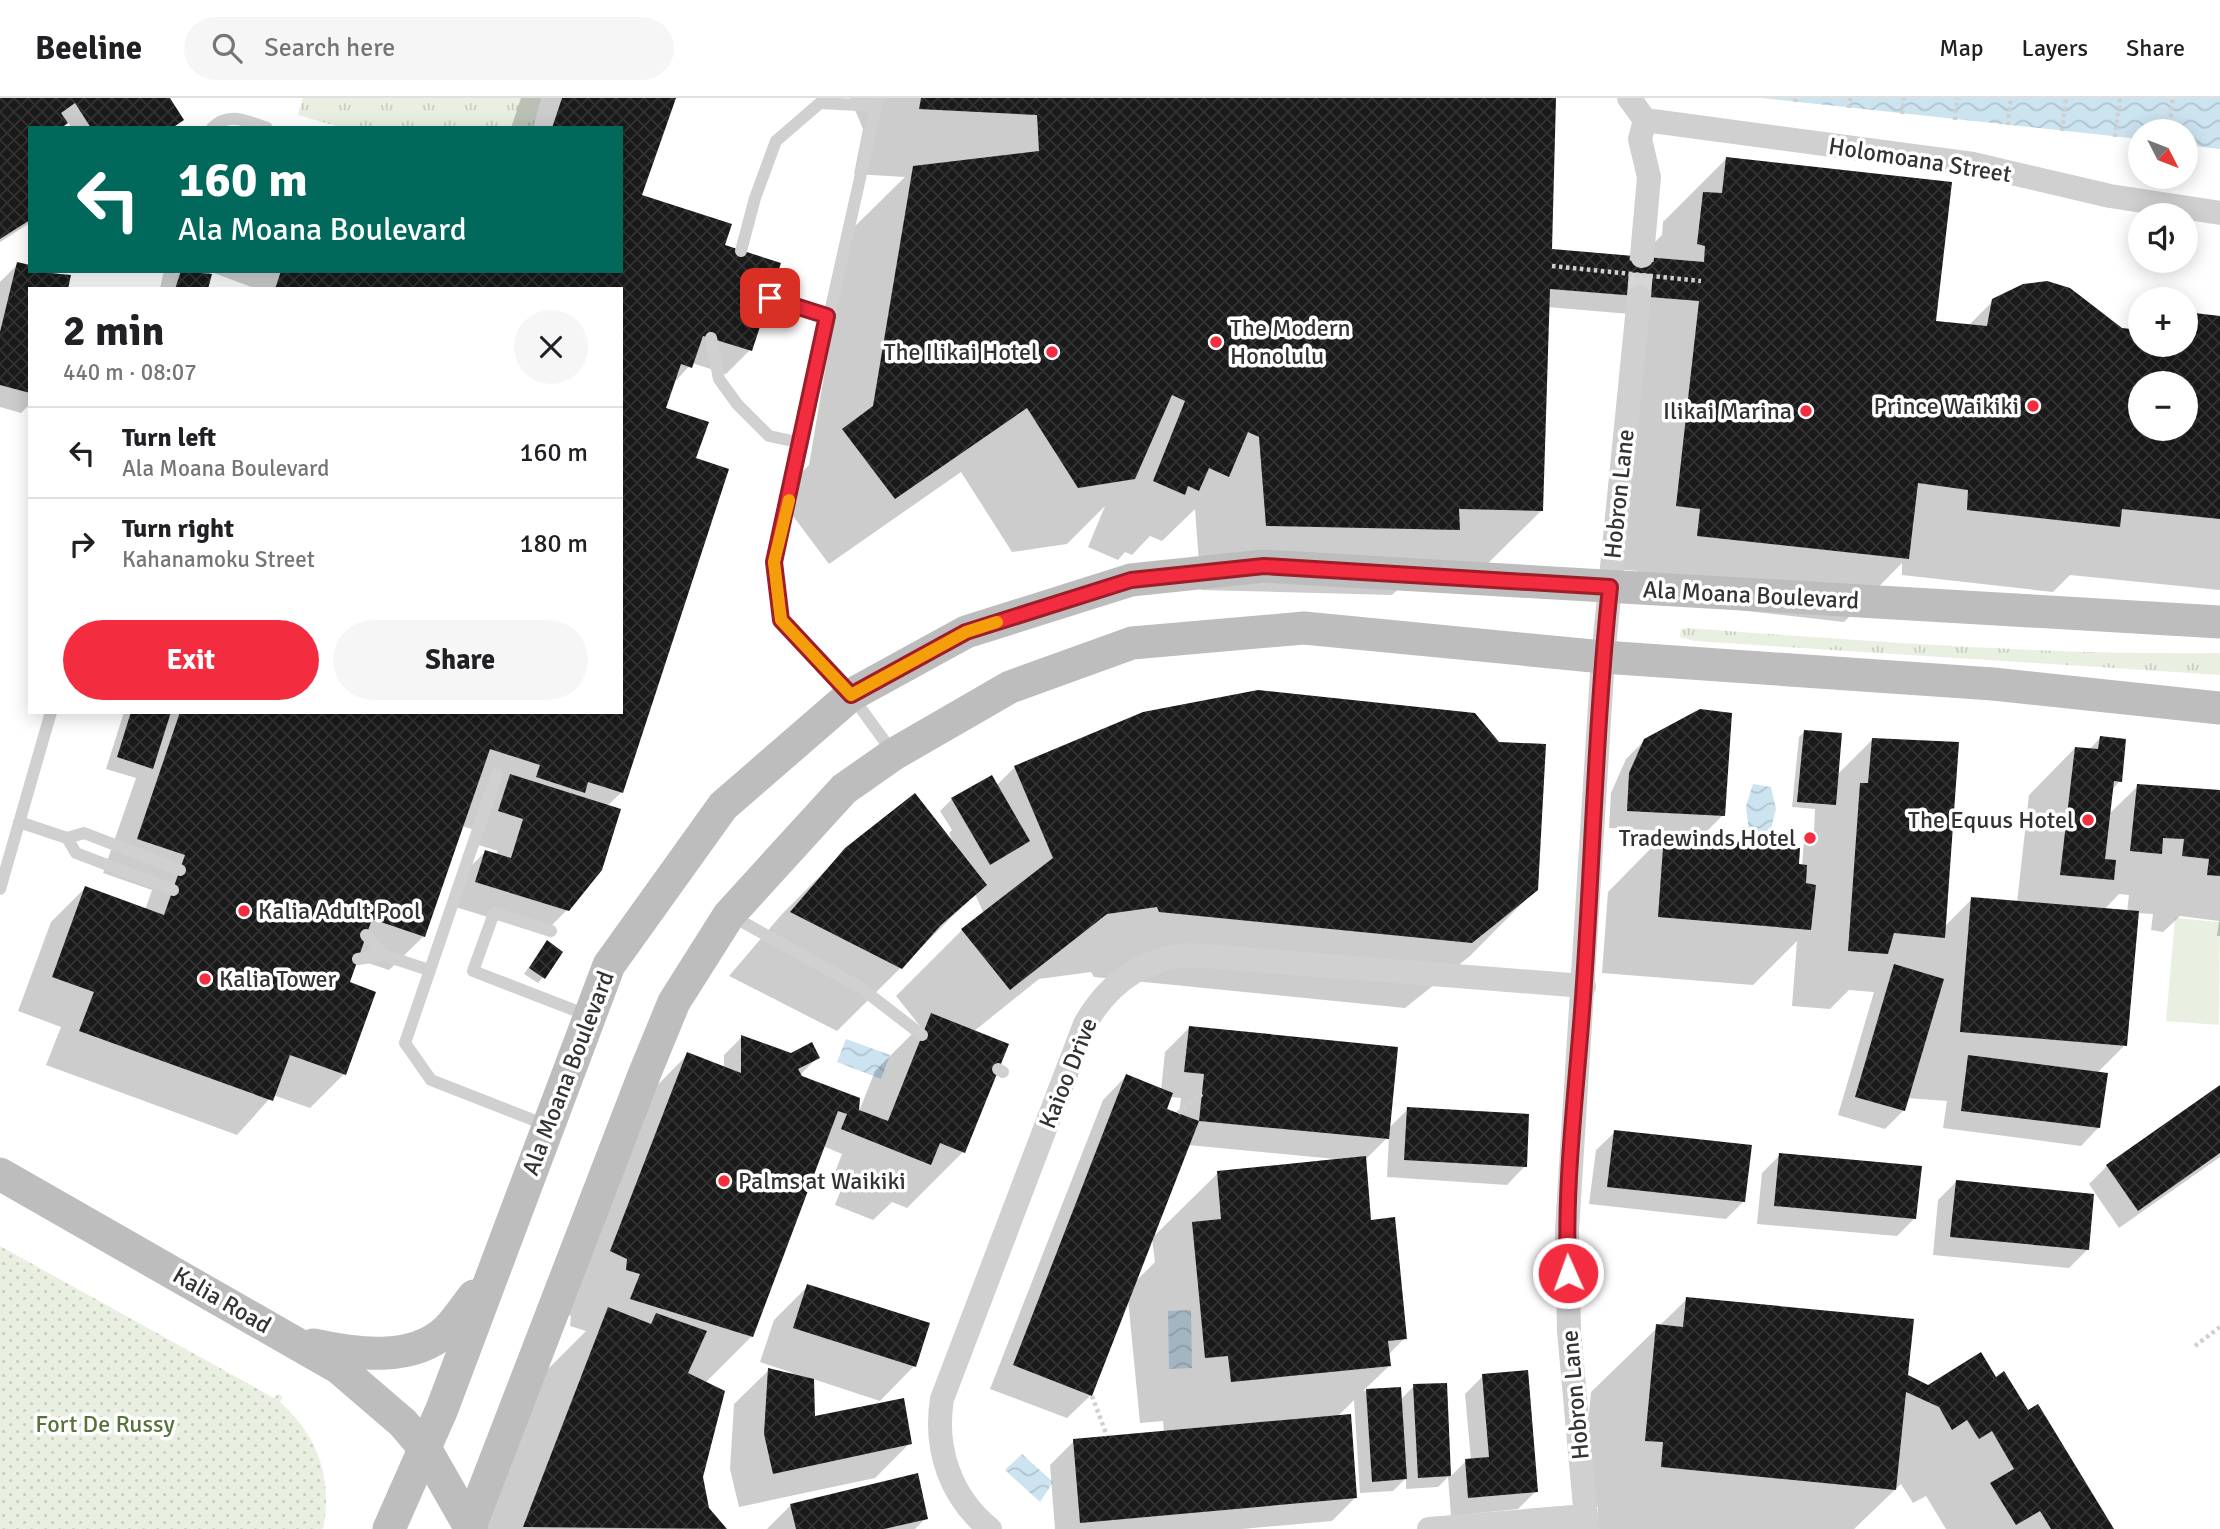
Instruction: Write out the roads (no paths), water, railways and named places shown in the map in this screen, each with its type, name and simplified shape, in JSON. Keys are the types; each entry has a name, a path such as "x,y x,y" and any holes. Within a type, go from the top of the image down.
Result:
{"main road":[{"name":"Ala Moana Boulevard","path":"389,1529 426,1450 587,1016 609,965 723,806 851,695 966,632 1131,580 1264,566 2220,622"},
{"path":"470,1529 674,1002 729,915 844,789 894,754 1010,687 1132,643 1304,628 1603,657 1993,684 2220,708"},
{"name":"Kalia Road","path":"0,1174 339,1368 403,1423 426,1450 470,1529"},
{"path":"293,1340 356,1354 413,1350 446,1331 490,1277"}],"street":[{"path":"1629,98 1645,120 1640,139 1649,177 1642,256"},
{"name":"Holomoana Street","path":"1645,120 1973,164 2110,196 2220,213"},
{"name":"Hobron Lane","path":"1586,1523 1569,1331 1567,1230 1603,657 1639,297"},
{"name":"Kaioo Drive","path":"990,1529 965,1503 944,1461 939,1430 942,1399 1085,1024 1108,991 1152,962 1191,955 1584,986"},
{"path":"1429,1529 1586,1523"}],"lane":[{"path":"741,251 755,198 776,141 820,103 877,102 774,562 781,620 851,695 894,754"},
{"path":"214,126 223,119 235,117 261,126"},
{"path":"770,298 827,316"},
{"path":"712,338 719,379 737,404 769,436 802,443"},
{"path":"0,889 50,714"},
{"path":"496,775 405,1043 431,1080 547,1125"},
{"path":"19,822 67,838 84,833 180,870"},
{"path":"67,838 76,853 173,890"},
{"path":"551,930 494,914 473,971 587,1016"},
{"path":"729,915 861,988 922,1035"},
{"path":"366,935 383,955"},
{"path":"358,959 383,955 429,970"}],"water":[{"path":"1762,98 2220,98 2220,149 2198,146 2198,119 2128,119 2128,138"},
{"path":"1753,784 1771,787 1776,809 1770,833 1749,832 1746,806"},
{"path":"846,1039 890,1055 881,1079 837,1062"},
{"path":"1191,1310 1192,1368 1169,1369 1168,1311"},
{"path":"1022,1454 1053,1482 1040,1502 1005,1470"}],"tunnel":[{"path":"1639,297 1642,256"}],"place":[{"name":"The Modern Honolulu","path":"1216,342"},
{"name":"The Ilikai Hotel","path":"1052,352"},
{"name":"Prince Waikiki","path":"2033,406"},
{"name":"Ilikai Marina","path":"1806,411"},
{"name":"The Equus Hotel","path":"2088,820"},
{"name":"Tradewinds Hotel","path":"1810,838"},
{"name":"Kalia Adult Pool","path":"244,911"},
{"name":"Kalia Tower","path":"205,979"},
{"name":"Palms at Waikiki","path":"724,1181"}],"park label":[{"name":"Fort De Russy","path":"105,1424"}]}
